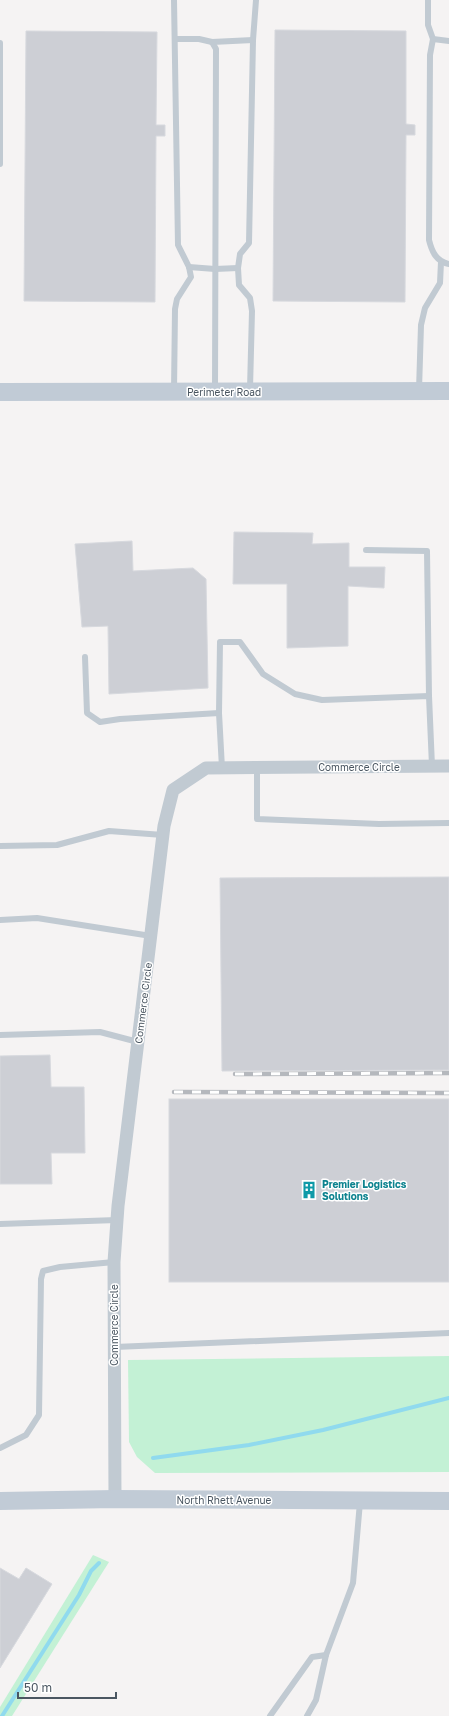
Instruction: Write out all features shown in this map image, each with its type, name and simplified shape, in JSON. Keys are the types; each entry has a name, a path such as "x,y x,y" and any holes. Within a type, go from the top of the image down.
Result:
{"street":[{"name":"Perimeter Road","path":"0,392 449,391"},
{"name":"Commerce Circle","path":"115,1499 114,1262 117,1220 163,836 173,790 206,768 449,766"},
{"name":"North Rhett Avenue","path":"0,1501 115,1499 449,1501"}],"lane":[{"path":"174,0 176,39 178,245 190,267 191,277 177,299 174,309 174,392"},
{"path":"250,392 252,311 250,298 239,285 238,268 240,254 249,243 253,40 256,0"},
{"path":"419,391 421,324 425,308 440,283 440,262 432,252 429,240 430,55 433,39 428,25 428,0"},
{"path":"176,39 199,39 212,42 253,40"},
{"path":"433,39 449,41"},
{"path":"212,42 216,50 215,392"},
{"path":"0,43 0,164"},
{"path":"440,262 449,264"},
{"path":"190,267 215,269 238,268"},
{"path":"366,550 427,551 432,766"},
{"path":"222,768 219,713 220,642 240,642 264,674 295,694 322,700 430,696"},
{"path":"85,657 87,713 100,722 120,719 219,713"},
{"path":"257,767 257,819 379,824 449,823"},
{"path":"0,846 58,845 109,831 163,836"},
{"path":"0,920 37,918 151,936"},
{"path":"0,1035 100,1032 138,1042"},
{"path":"0,1224 117,1220"},
{"path":"0,1448 26,1435 39,1415 41,1279 44,1271 60,1267 114,1262"},
{"path":"114,1347 449,1333"},
{"path":"306,1716 316,1700 326,1655 353,1583 360,1501"},
{"path":"270,1716 312,1657 326,1655"}],"green space":[{"path":"449,1356 449,1472 155,1473 137,1457 129,1442 128,1360"},
{"path":"93,1555 109,1562 12,1716 0,1716 0,1707"}],"building":[{"path":"275,30 406,31 406,124 415,125 415,135 406,135 405,302 273,301"},
{"path":"26,31 157,32 156,125 165,125 165,136 156,136 155,302 24,301"},
{"path":"234,532 313,533 312,544 349,543 349,567 385,567 384,588 348,586 348,646 287,648 287,584 233,584"},
{"path":"132,541 133,571 193,568 206,579 208,688 109,694 108,626 82,627 75,544"},
{"path":"449,877 449,1070 222,1071 220,878"},
{"path":"50,1055 51,1087 84,1087 85,1153 51,1153 52,1184 0,1184 0,1056"},
{"name":"Premier Logistics Solutions","path":"169,1099 449,1099 449,1282 169,1282"},
{"path":"0,1568 19,1579 26,1568 52,1584 0,1668"}],"waterway":[{"path":"153,1458 249,1445 323,1430 449,1398"},
{"path":"2,1716 79,1595 91,1571 99,1563"}],"railway":[{"path":"235,1074 449,1073"},
{"path":"174,1092 449,1093"}],"place":[{"name":"Premier Logistics Solutions","path":"309,1190"}]}
